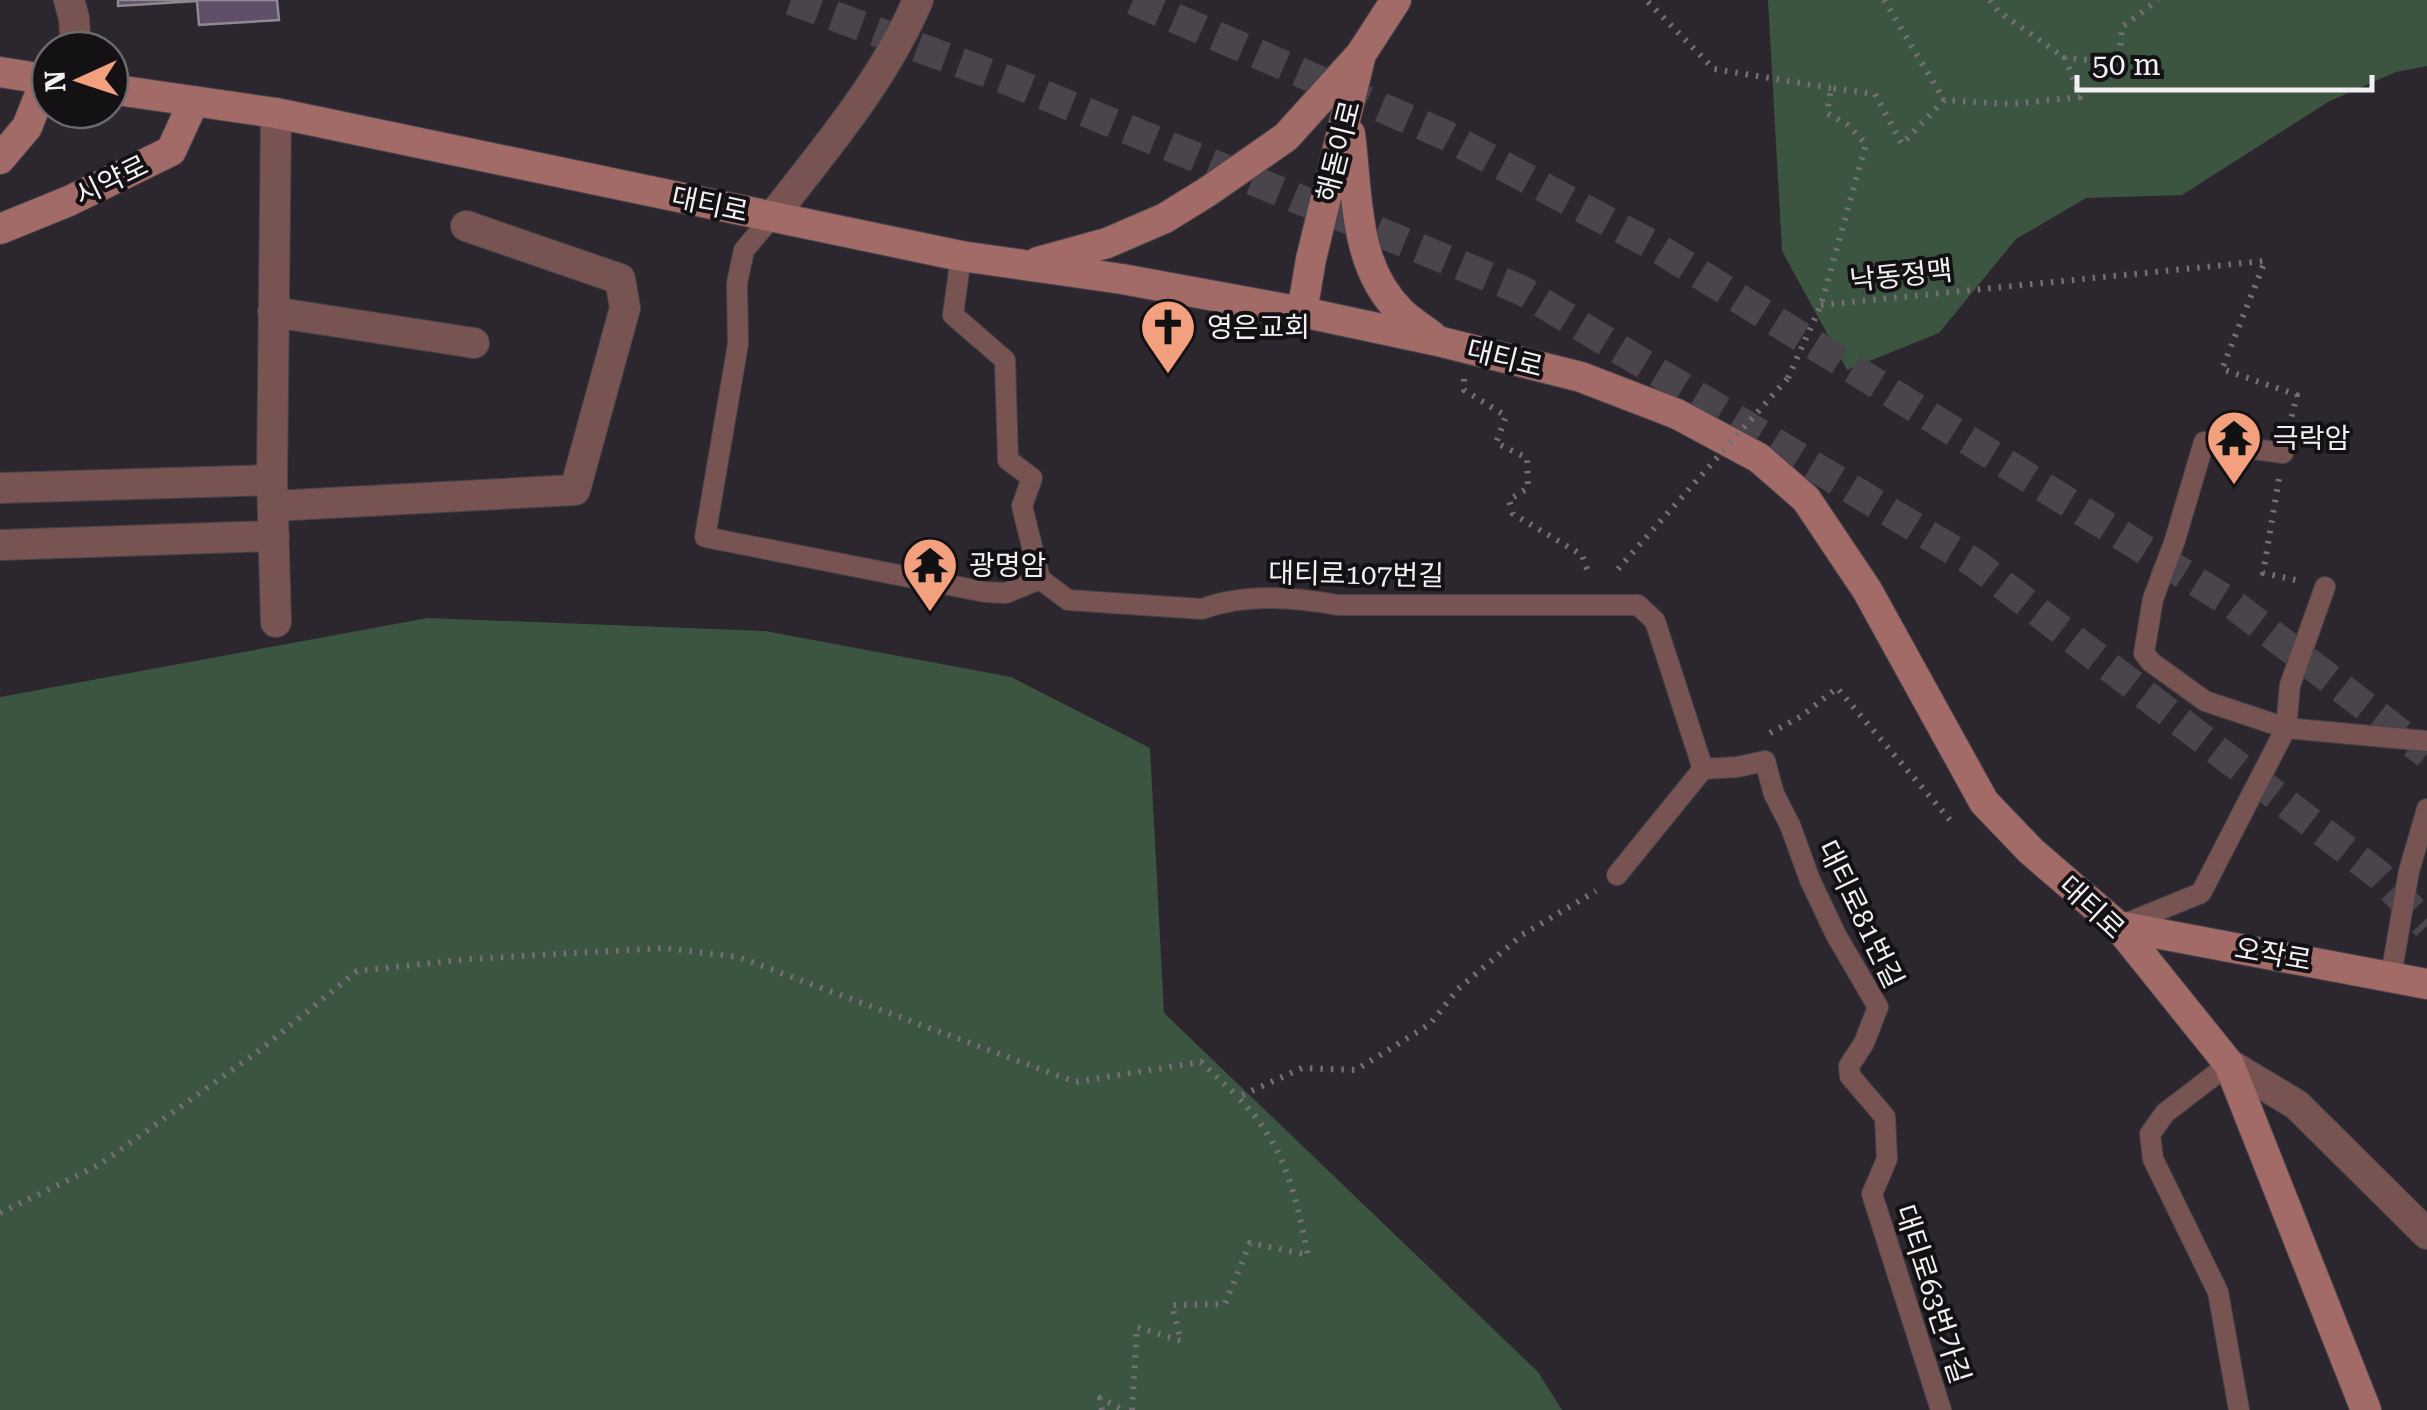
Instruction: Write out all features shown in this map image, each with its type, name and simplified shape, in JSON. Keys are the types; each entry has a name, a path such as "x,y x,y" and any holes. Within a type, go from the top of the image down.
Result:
{"main road":[{"name":"해돋이로","path":"1302,312 1361,54 1396,0"},
{"path":"1026,265 1107,243 1165,218 1207,192 1286,137 1361,54"},
{"path":"0,72 30,77"},
{"name":"대티로","path":"130,92 276,113 961,256 1302,312 1450,344 1582,377 1677,414 1759,458 1806,499 1867,590 1984,802 2031,851 2118,926 2229,1064 2366,1410"},
{"name":"시약로","path":"0,230 170,151 194,101"},
{"path":"1347,112 1356,211 1369,260 1383,289 1400,311 1450,344"},
{"path":"0,158 30,120"},
{"name":"오작로","path":"2118,926 2427,984"}],"street":[{"path":"70,0 75,30"},
{"path":"772,217 838,132 890,52 918,0"},
{"path":"276,113 276,622"},
{"path":"0,545 273,508 575,490 626,308 620,280 466,226"},
{"path":"273,312 474,343"},
{"path":"0,488 273,508"},
{"path":"2229,1064 2297,1105 2427,1234"}],"lane":[{"path":"772,217 744,250 737,282 738,344 705,537 1006,593 1040,579 1022,506 1032,478 1008,460 1005,360 953,315 961,256"},
{"path":"2284,453 2204,442 2153,599 2144,653 2205,702 2286,728 2427,741"},
{"name":"대티로107번길","path":"1040,579 1068,600 1202,609 1289,596 1338,605 1638,604 1655,621 1703,769"},
{"path":"2118,926 2201,893 2286,728 2290,685 2325,587"},
{"path":"1618,874 1703,769 1737,768 1765,761"},
{"name":"대티로81번길","path":"1765,761 1774,794 1810,880 1836,935 1878,1007 1864,1043 1849,1066 1850,1076 1885,1117 1888,1132 1887,1158 1872,1194"},
{"path":"2391,976 2409,871 2427,808"},
{"path":"2229,1064 2164,1113 2150,1134 2153,1158 2218,1292 2239,1410"},
{"name":"대티로63번가길","path":"1872,1194 1942,1410"}],"path":[{"path":"1884,0 1944,100"},
{"path":"1990,0 1998,11 2065,58 2119,64 2122,27 2158,0"},
{"path":"1648,2 1714,68 1875,94 1902,144 1944,100 2010,104 2080,97 2065,58"},
{"name":"낙동정맥","path":"1831,88 1827,113 1848,124 1866,144 1821,306 2265,261 2222,368 2297,395 2264,573 2325,587"},
{"path":"1450,344 1464,390 1506,416 1496,443 1528,458 1528,488 1508,500 1513,514 1582,555 1591,580 1618,570 1788,378 1821,306"},
{"path":"1765,761 1757,740 1800,717 1836,688 1950,820 1984,802"},
{"path":"1238,1097 1302,1068 1356,1070 1430,1024 1458,989 1522,934 1586,899"},
{"path":"0,1213 99,1166 260,1050 356,971 664,948 738,957 1075,1082 1201,1062 1256,1116 1292,1180 1308,1255 1250,1242 1226,1304 1172,1305 1181,1341 1137,1326 1132,1410"},
{"path":"1102,1410 1100,1398 1124,1410"}],"green space":[{"path":"1768,0 2427,0 2427,66 2396,72 2328,102 2182,195 2086,198 2016,239 1939,333 1847,370 1782,251"},
{"path":"428,618 765,631 1011,677 1150,748 1164,1013 1538,1372 1562,1410 0,1410 0,697"}],"building":[{"path":"118,0 277,0 279,20 199,25 197,1 118,6"}],"tunnel":[{"path":"791,0 1012,82 1521,290 1976,564 2380,876 2427,926"},
{"path":"1133,0 1445,135 1656,247 2234,605 2427,754"}],"place":[{"name":"영은교회","path":"1168,376"},
{"name":"극락암","path":"2234,487"},
{"name":"광명암","path":"930,614"}]}
